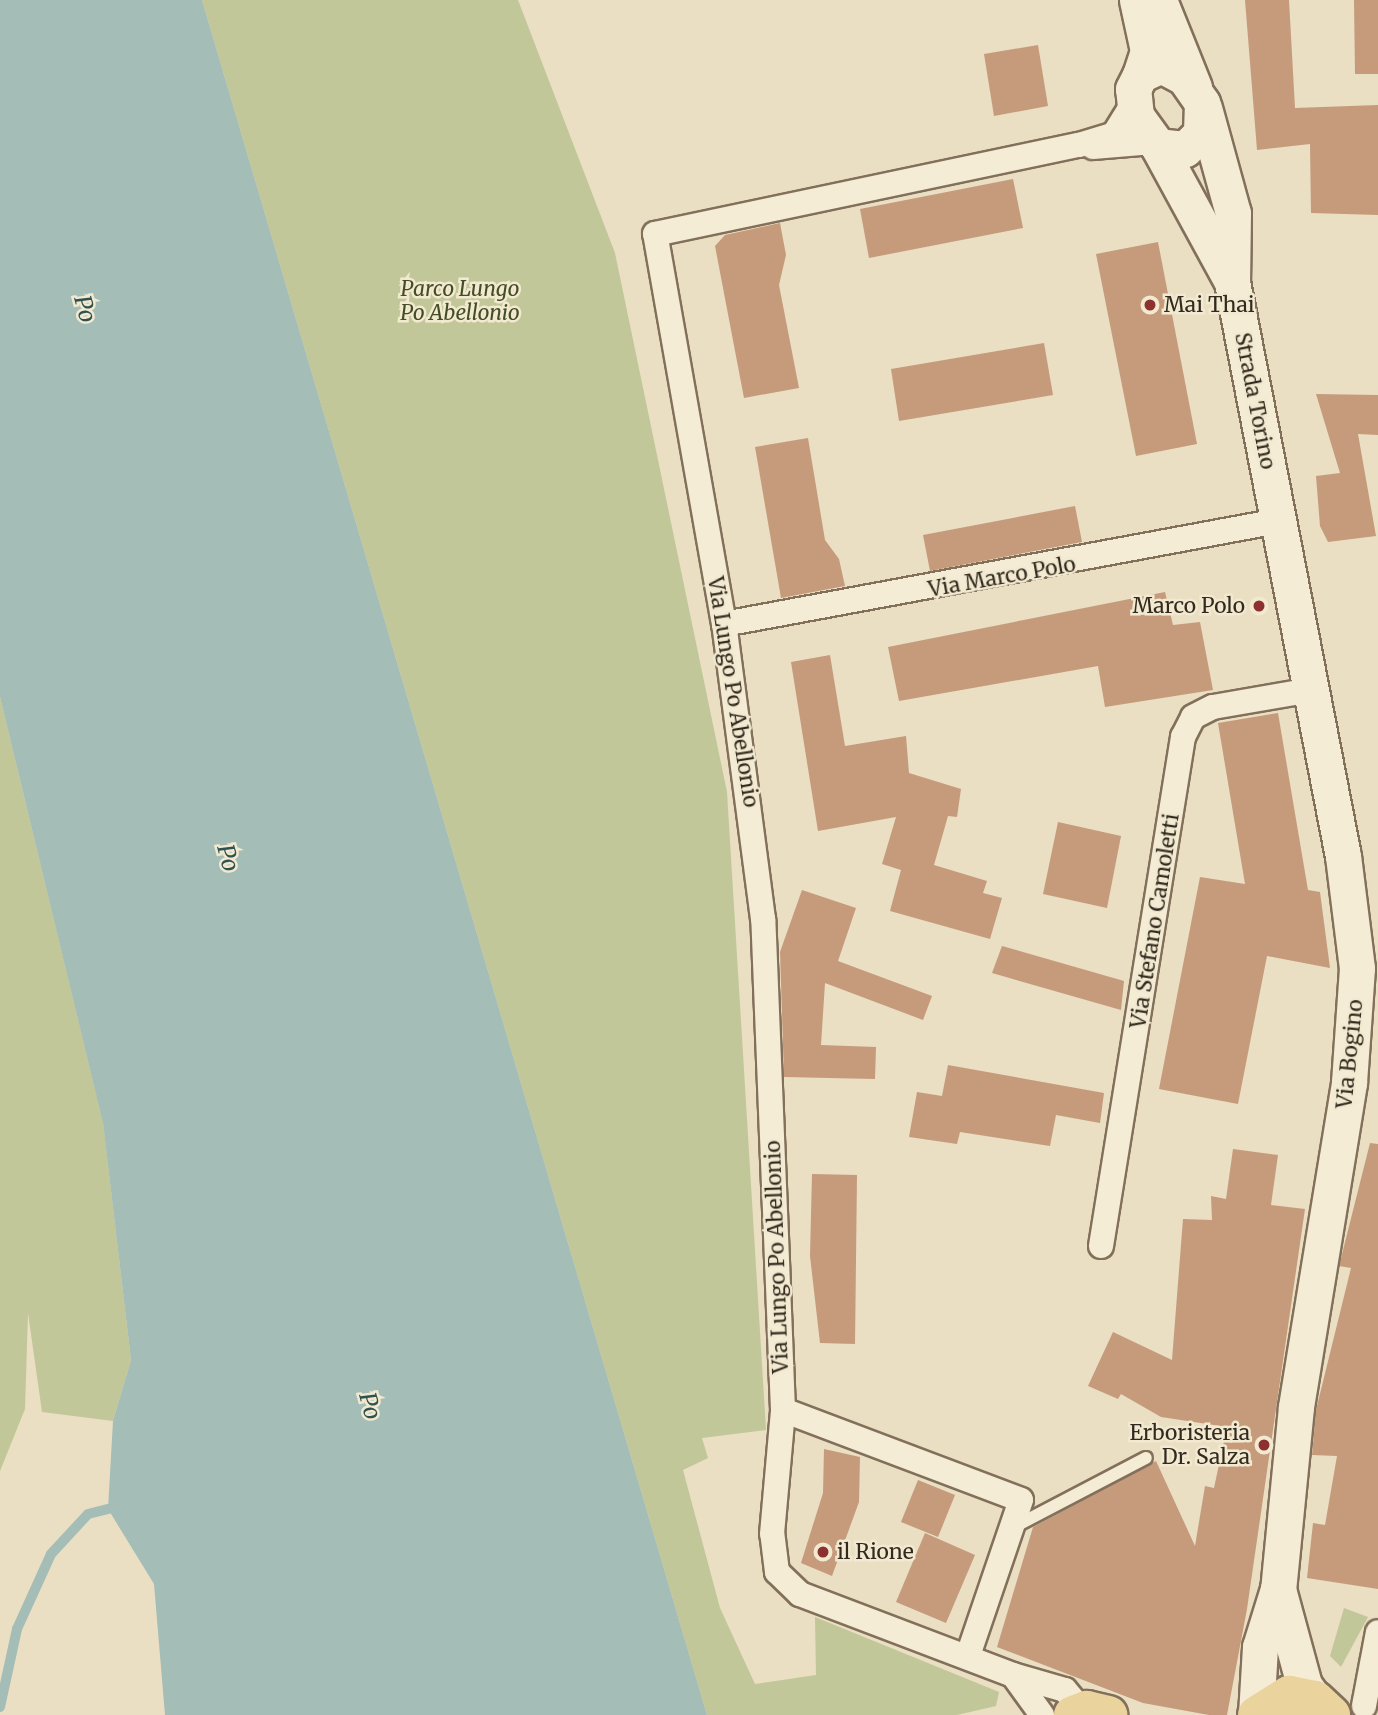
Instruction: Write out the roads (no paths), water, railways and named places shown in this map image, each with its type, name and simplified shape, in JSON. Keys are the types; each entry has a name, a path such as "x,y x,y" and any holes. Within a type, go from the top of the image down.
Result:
{"main road":[{"path":"1136,89 1148,51 1137,0"},
{"name":"Strada Torino","path":"1159,0 1198,95 1233,213 1232,282 1278,520"},
{"path":"1136,89 1161,65 1198,95 1195,143 1185,149 1156,144"},
{"name":"Strada Torino","path":"1136,89 1139,126 1156,144 1232,282"},
{"name":"Via Bogino","path":"1256,1715 1260,1647 1278,1589 1296,1407 1355,1026 1352,913 1278,520"},
{"name":"Via Bogino","path":"1278,1589 1304,1685 1337,1707"},
{"path":"1256,1715 1289,1695 1337,1707"}],"street":[{"name":"Via Lungo Po Abellonio","path":"968,1656 786,1584 777,1573 772,1534 783,1410 764,919 724,624 655,234 1079,145 1114,134 1136,89"},
{"name":"Via Lungo Po Abellonio","path":"1079,145 1110,150 1156,144"},
{"name":"Via Marco Polo","path":"724,624 1278,520"},
{"name":"Via Stefano Camoletti","path":"1101,1246 1184,737 1193,717 1213,707 1311,690"},
{"path":"783,1410 1021,1500 968,1656 1013,1675 1065,1690 1088,1713"},
{"path":"1337,1707 1378,1632"},
{"path":"1013,1675 1042,1715"}],"lane":[{"path":"1012,1528 1146,1458"}],"water":[{"name":"Po","path":"0,0 202,0 707,1715 165,1715 154,1584 108,1509 113,1421 131,1360 103,1123 0,697"}],"waterway":[{"path":"0,1707 17,1629 51,1554 88,1514 108,1509"}],"place":[{"name":"Mai Thai","path":"1150,305"},
{"name":"Marco Polo","path":"1259,606"},
{"name":"Erboristeria Dr. Salza","path":"1264,1445"},
{"name":"il Rione","path":"823,1552"}],"park label":[{"name":"Parco Lungo Po Abellonio","path":"460,301"}]}
